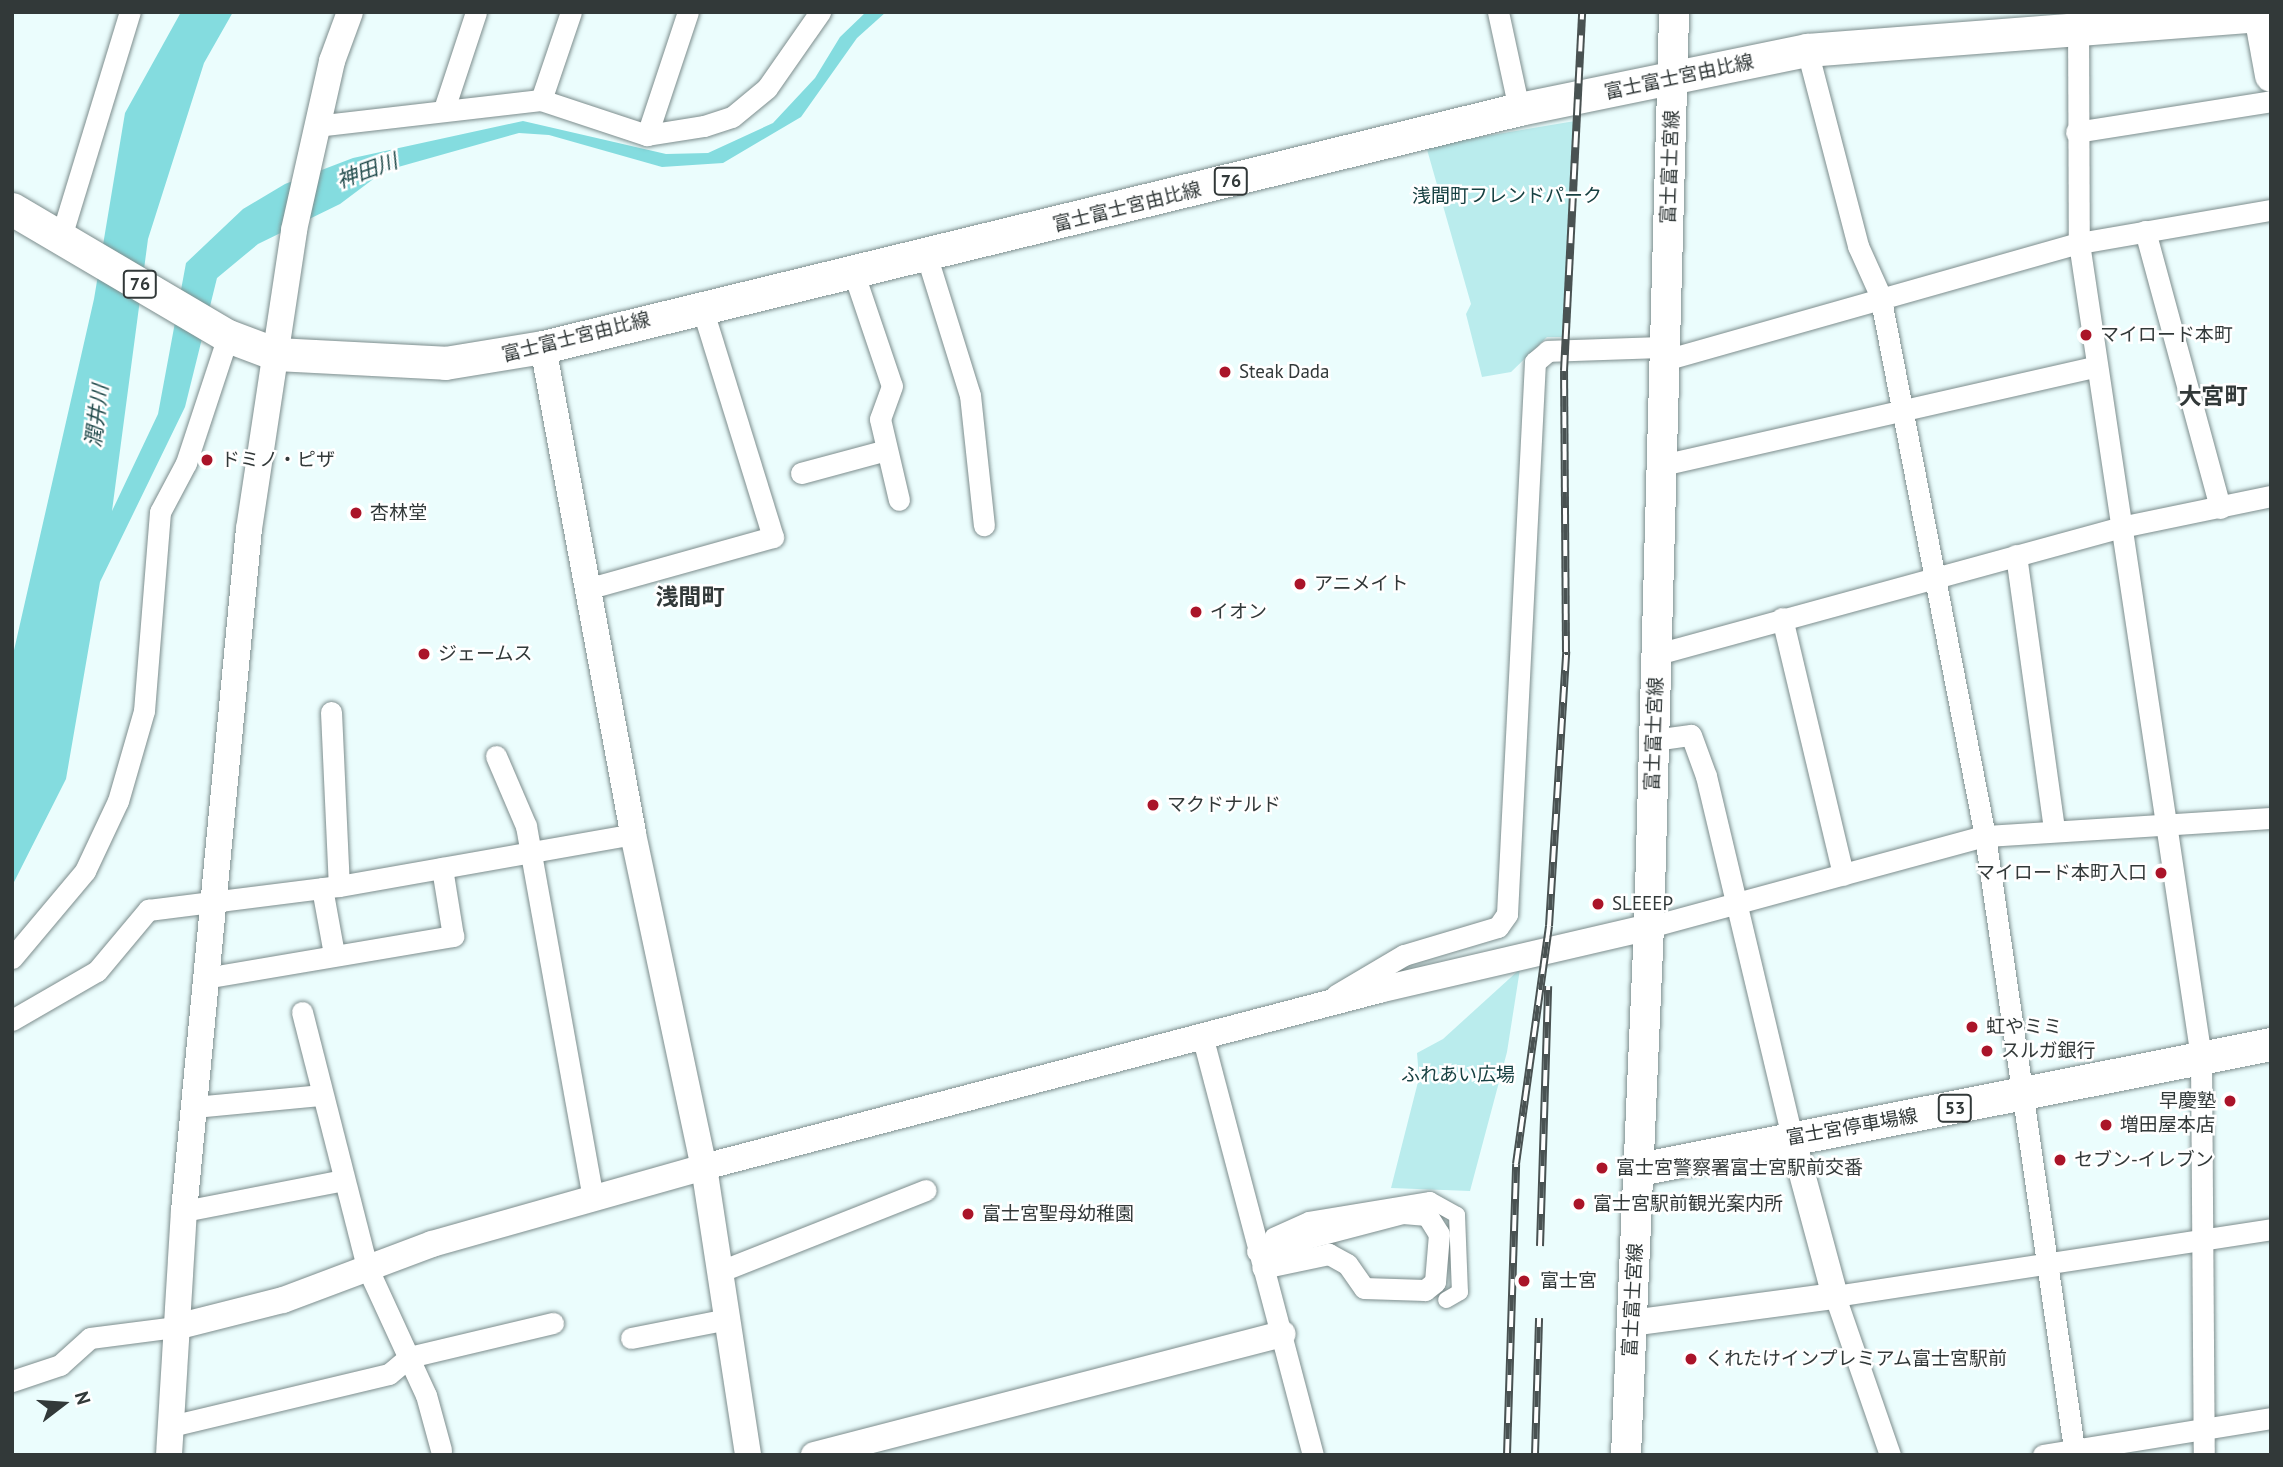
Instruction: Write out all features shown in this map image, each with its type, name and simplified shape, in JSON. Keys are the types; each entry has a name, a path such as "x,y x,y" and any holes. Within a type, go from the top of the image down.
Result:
{"main road":[{"name":"富士富士宮線","path":"1626,1455 1649,927 1674,12"},
{"name":"富士富士宮由比線","path":"12,209 228,336 276,354 444,363 543,347 701,304 926,254 1519,109 1807,50 2078,19 2264,14 2271,75"},
{"name":"富士宮停車場線","path":"1639,1169 1791,1137 2022,1096 2271,1044"}],"street":[{"path":"61,237 130,12"},
{"path":"169,1455 184,1211 249,529 294,230 314,134 349,12"},
{"path":"444,109 476,12"},
{"path":"541,100 571,12"},
{"path":"647,135 688,12"},
{"path":"314,134 444,109 541,100 647,135 704,127 746,108 820,12"},
{"path":"1498,12 1519,109"},
{"path":"2078,19 2076,132 2079,243 2201,1057 2200,1429 2204,1455"},
{"path":"1807,50 1858,246 1880,295 1985,835 2043,1265 2074,1453"},
{"path":"2076,132 2271,101"},
{"path":"1313,1009 1404,956 1498,927 1507,914 1535,362 1548,351 1665,353 2079,243 2271,210"},
{"path":"2145,231 2220,508"},
{"path":"926,254 970,395 984,525"},
{"path":"853,271 891,386 880,419 899,500"},
{"path":"590,588 773,537 701,304"},
{"path":"12,958 85,871 118,801 144,711 160,512 186,463 228,336"},
{"path":"543,347 590,588 633,834 704,1167 748,1455"},
{"path":"1662,465 2098,366"},
{"path":"801,473 886,450"},
{"path":"1657,654 2122,527 2271,496"},
{"path":"2016,555 2054,830"},
{"path":"1782,618 1843,874"},
{"path":"331,712 331,887 334,954"},
{"path":"1654,740 1691,735 1791,1137 1835,1296 1890,1455"},
{"path":"496,757 526,826 593,1198"},
{"path":"12,1381 60,1365 90,1338 176,1327 283,1300 367,1268 593,1198 704,1167 1313,1009 1649,927 1733,900 1843,874 1985,835 2271,818"},
{"path":"12,1020 97,971 148,910 331,887 633,834"},
{"path":"205,978 334,954 453,936 442,869"},
{"path":"302,1012 367,1268 409,1357 441,1450"},
{"path":"1203,1039 1313,1455"},
{"path":"194,1107 322,1095"},
{"path":"184,1211 343,1180"},
{"path":"721,1271 926,1190"},
{"path":"1273,1236 1309,1220 1430,1200 1457,1215 1460,1292 1446,1300"},
{"path":"1403,1213 1427,1215 1439,1234 1435,1282 1425,1290 1364,1288 1346,1264 1329,1254 1260,1260 1403,1213"},
{"path":"1632,1323 1835,1296 2271,1229"},
{"path":"631,1338 728,1319"},
{"path":"172,1426 389,1374 409,1357 553,1323"},
{"path":"814,1455 1283,1334"},
{"path":"2043,1455 2074,1453 2271,1418"}],"green space":[{"name":"浅間町フレンドパーク","path":"1575,121 1565,337 1547,337 1511,372 1482,377 1466,314 1471,304 1426,146"},
{"name":"ふれあい広場","path":"1520,969 1507,1052 1470,1191 1391,1188 1419,1078 1417,1053 1443,1039"}],"water":[{"path":"181,12 233,12 204,63 148,239 112,511 158,414 186,263 243,209 285,184 353,158 523,121 666,154 708,153 773,123 815,78 840,37 866,12 886,12 857,38 801,117 723,163 662,167 549,135 519,133 384,171 340,204 258,244 217,278 185,407 100,582 66,779 12,886 12,659 94,299 125,113"}],"railway":[{"path":"1507,1455 1516,1164 1549,926 1566,652 1564,371 1582,12"},
{"path":"1540,1246 1548,986"},
{"path":"1535,1455 1539,1318"}],"place":[{"name":"マイロード本町","path":"2086,335"},
{"name":"Steak Dada","path":"1225,372"},
{"name":"ドミノ・ピザ","path":"207,460"},
{"name":"杏林堂","path":"356,513"},
{"name":"アニメイト","path":"1300,584"},
{"name":"イオン","path":"1196,612"},
{"name":"ジェームス","path":"424,654"},
{"name":"マクドナルド","path":"1153,805"},
{"name":"マイロード本町入口","path":"2161,873"},
{"name":"SLEEEP","path":"1598,904"},
{"name":"虹やミミ","path":"1972,1027"},
{"name":"スルガ銀行","path":"1987,1051"},
{"name":"早慶塾","path":"2230,1101"},
{"name":"増田屋本店","path":"2106,1125"},
{"name":"セブン-イレブン","path":"2060,1160"},
{"name":"富士宮警察署富士宮駅前交番","path":"1602,1168"},
{"name":"富士宮駅前観光案内所","path":"1579,1204"},
{"name":"富士宮聖母幼稚園","path":"968,1214"},
{"name":"富士宮","path":"1524,1281"},
{"name":"くれたけインプレミアム富士宮駅前","path":"1691,1359"}],"district":[{"name":"大宮町","path":"2213,396"},
{"name":"浅間町","path":"690,597"}],"water label":[{"name":"神田川","path":"367,171"},
{"name":"潤井川","path":"97,416"}]}
